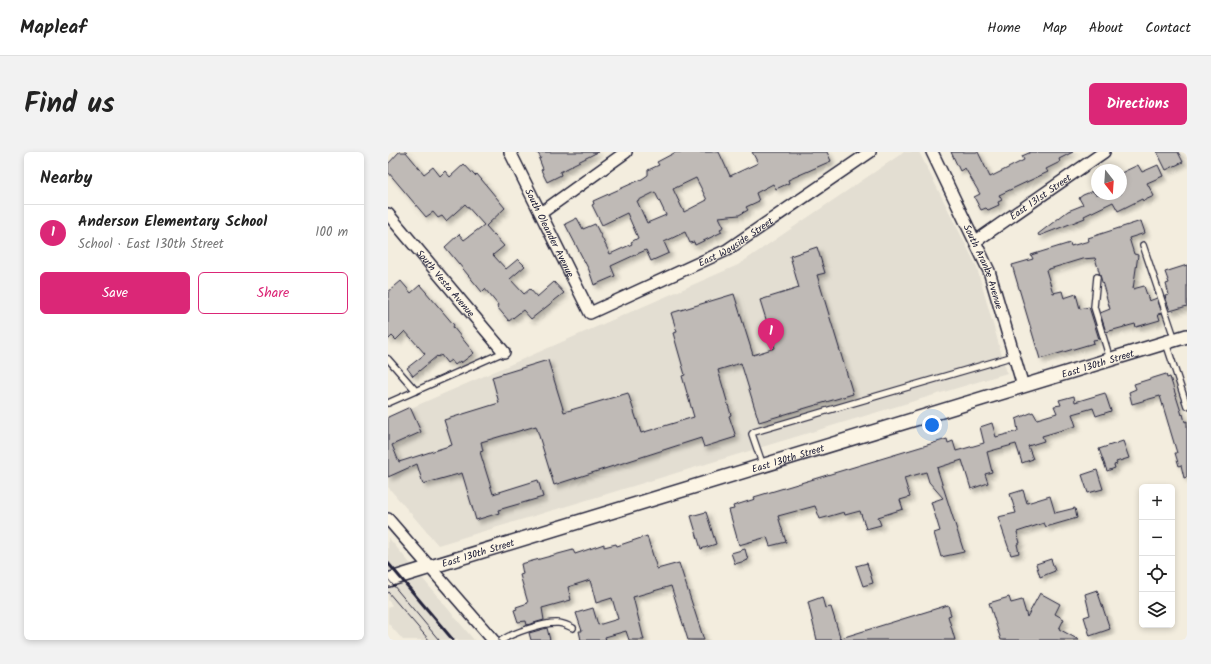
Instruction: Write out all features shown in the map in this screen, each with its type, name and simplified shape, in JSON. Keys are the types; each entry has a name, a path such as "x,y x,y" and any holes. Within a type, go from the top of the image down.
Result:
{"street":[{"name":"South Oleander Avenue","path":"510,152 590,313"},
{"path":"540,213 626,152"},
{"name":"East Wayside Street","path":"590,313 727,250 870,152"},
{"name":"South Aranbe Avenue","path":"932,152 976,240 989,271 1023,386"},
{"name":"East 131st Street","path":"976,240 1104,152"},
{"name":"South Vesta Avenue","path":"388,214 504,352"},
{"name":"East 130th Street","path":"388,580 1176,340"},
{"path":"388,519 494,640"}],"lane":[{"path":"1143,245 1176,340 1187,406"},
{"path":"1096,277 1094,307 1110,360"},
{"path":"388,403 504,352"},
{"path":"763,466 752,434 754,432 1014,356"},
{"path":"388,359 416,391"},
{"path":"502,640 520,632 550,623 563,624 573,628"}],"shaded area":[{"path":"904,152 919,152 976,265 1007,373 438,545 388,487 388,418 738,265"},
{"path":"388,537 474,640 403,640 388,623 388,608 392,605 388,600"}],"building":[{"path":"399,152 406,152 424,174 433,167 440,176 445,171 450,177 464,164 475,176 477,174 505,208 486,226 504,246 493,255 506,269 518,259 525,266 510,279 524,294 530,289 537,297 554,282 564,293 531,319 523,310 509,321 485,289 482,292 445,247 459,234 464,240 484,225 465,204 446,221 442,216 438,218 433,212 426,217 388,172 388,164"},
{"path":"537,152 598,152 560,172 561,175 547,182 541,170 543,169 539,159 541,158"},
{"path":"676,152 719,152 730,176 758,163 752,152 827,152 831,161 788,180 789,183 776,189 773,184 756,193 759,201 746,207 748,210 739,215 719,217 724,227 720,229 722,232 695,245 694,242 690,243 685,232 664,242 669,253 651,261 646,250 611,266 615,276 594,285 589,270 565,224 577,218 583,229 595,224 610,254 632,244 631,242 638,238 627,213 602,225 592,205 594,204 593,201 642,179 648,175 648,170 659,165 657,162","holes":["696,178 707,200 684,212 673,189","655,192 666,215 647,223 637,201"]},
{"path":"951,152 978,152 990,177 1024,160 1022,156 1031,152 1073,152 1059,159 1060,162 1046,169 1048,172 999,195 1002,200 998,202 999,205 988,210 986,208 981,210 974,197 980,194 965,168 960,171"},
{"path":"1157,152 1178,152 1183,162 1166,170"},
{"path":"1138,165 1142,172 1158,165 1163,176 1147,183 1154,196 1143,201 1142,199 1118,211 1113,202 1084,216 1085,218 1039,236 1038,234 1068,211 1083,205 1079,198 1083,195 1091,192 1091,200 1127,200 1127,170"},
{"path":"1141,221 1145,233 1129,238 1134,254 1138,255 1133,289 1144,286 1149,301 1157,298 1162,313 1158,314 1160,320 1136,327 1135,324 1106,332 1100,313 1110,309 1095,258 1082,259 1046,270 1053,293 1062,291 1064,298 1076,294 1080,309 1089,307 1099,339 1093,340 1094,343 1040,359 1012,265 1033,259 1031,255 1070,243 1071,246 1089,241 1088,238"},
{"path":"817,247 825,273 817,275 853,394 759,422 741,363 718,370 731,415 729,416 736,437 704,447 701,438 554,485 536,426 481,442 483,451 480,452 493,494 538,480 543,497 498,510 499,513 476,520 462,473 423,484 417,464 388,477 388,417 410,407 421,432 392,445 399,462 452,445 444,420 499,403 492,377 548,360 564,412 628,393 641,433 694,417 682,376 685,375 673,333 677,332 671,313 734,294 753,355 775,348 760,300 799,288 790,256"},
{"path":"1187,265 1187,306 1170,311 1165,296 1169,295 1166,284 1169,283 1165,272"},
{"path":"401,281 411,293 420,285 454,325 453,327 474,353 461,363 460,361 455,365 451,360 447,363 441,355 438,357 437,356 413,376 407,368 425,354 405,331 396,340 392,336 388,340 388,292"},
{"path":"1166,374 1167,378 1170,377 1182,415 1183,414 1185,422 1187,421 1187,477 1184,478 1181,465 1179,466 1175,453 1177,453 1160,396 1132,404 1129,392 1136,389 1134,384"},
{"path":"1105,393 1111,411 1096,416 1093,408 1072,414 1076,426 1042,436 1044,441 1028,446 1033,459 1022,463 1016,444 987,452 992,472 985,474 988,483 971,489 962,460 937,468 964,552 941,557 934,533 940,531 931,502 943,498 929,482 926,472 904,478 910,497 900,500 903,509 878,517 881,525 866,529 860,511 845,515 844,512 820,519 815,506 778,516 786,542 770,546 767,537 739,545 729,510 734,509 733,506 755,499 754,497 947,439 948,443 953,441 956,451 984,443 980,427 992,423 996,437 1018,431 1016,419 1033,412 1037,419 1057,413 1054,406 1061,405 1059,400 1074,396 1075,402"},
{"path":"1123,441 1129,458 1116,462 1117,464 1114,465 1115,468 1107,471 1099,449"},
{"path":"1097,470 1103,489 1088,493 1082,475"},
{"path":"1023,490 1027,503 1050,496 1055,513 1075,508 1077,518 1046,527 1044,523 1017,532 1020,543 1017,544 1019,553 1011,555 998,517 1016,513 1010,494"},
{"path":"706,512 716,544 701,549 691,516"},
{"path":"647,536 657,569 679,563 704,640 688,640 671,586 633,597 644,640 629,640 626,631 605,637 606,640 581,640 579,631 582,631 576,613 593,608 598,625 618,619 612,598 596,603 590,580 568,587 571,600 542,608 544,620 527,625 526,621 518,622 514,610 517,609 516,607 528,603 520,575 523,574 521,564 573,550 575,554 604,544 604,547 616,544 617,546"},
{"path":"745,549 748,560 735,564 731,553"},
{"path":"1051,559 1055,571 1040,577 1036,564"},
{"path":"867,563 873,583 863,586 856,566"},
{"path":"1097,590 1110,629 1090,636 1084,617 1090,615 1085,594"},
{"path":"1040,593 1060,604 1055,614 1064,619 1059,629 1079,640 1001,640 989,603 1009,597 1011,603 1022,600 1027,617"},
{"path":"822,597 825,608 831,607 841,640 817,640 808,602"},
{"path":"948,605 951,615 948,616 955,640 842,640 841,638"},
{"path":"547,628 550,640 531,640 529,633"}],"tram line":[{"path":"388,579 439,640"},
{"path":"388,592 429,640"}],"railway":[{"path":"388,563 453,640"}],"place":[{"name":"Anderson Elementary School","path":"771,351"}]}
